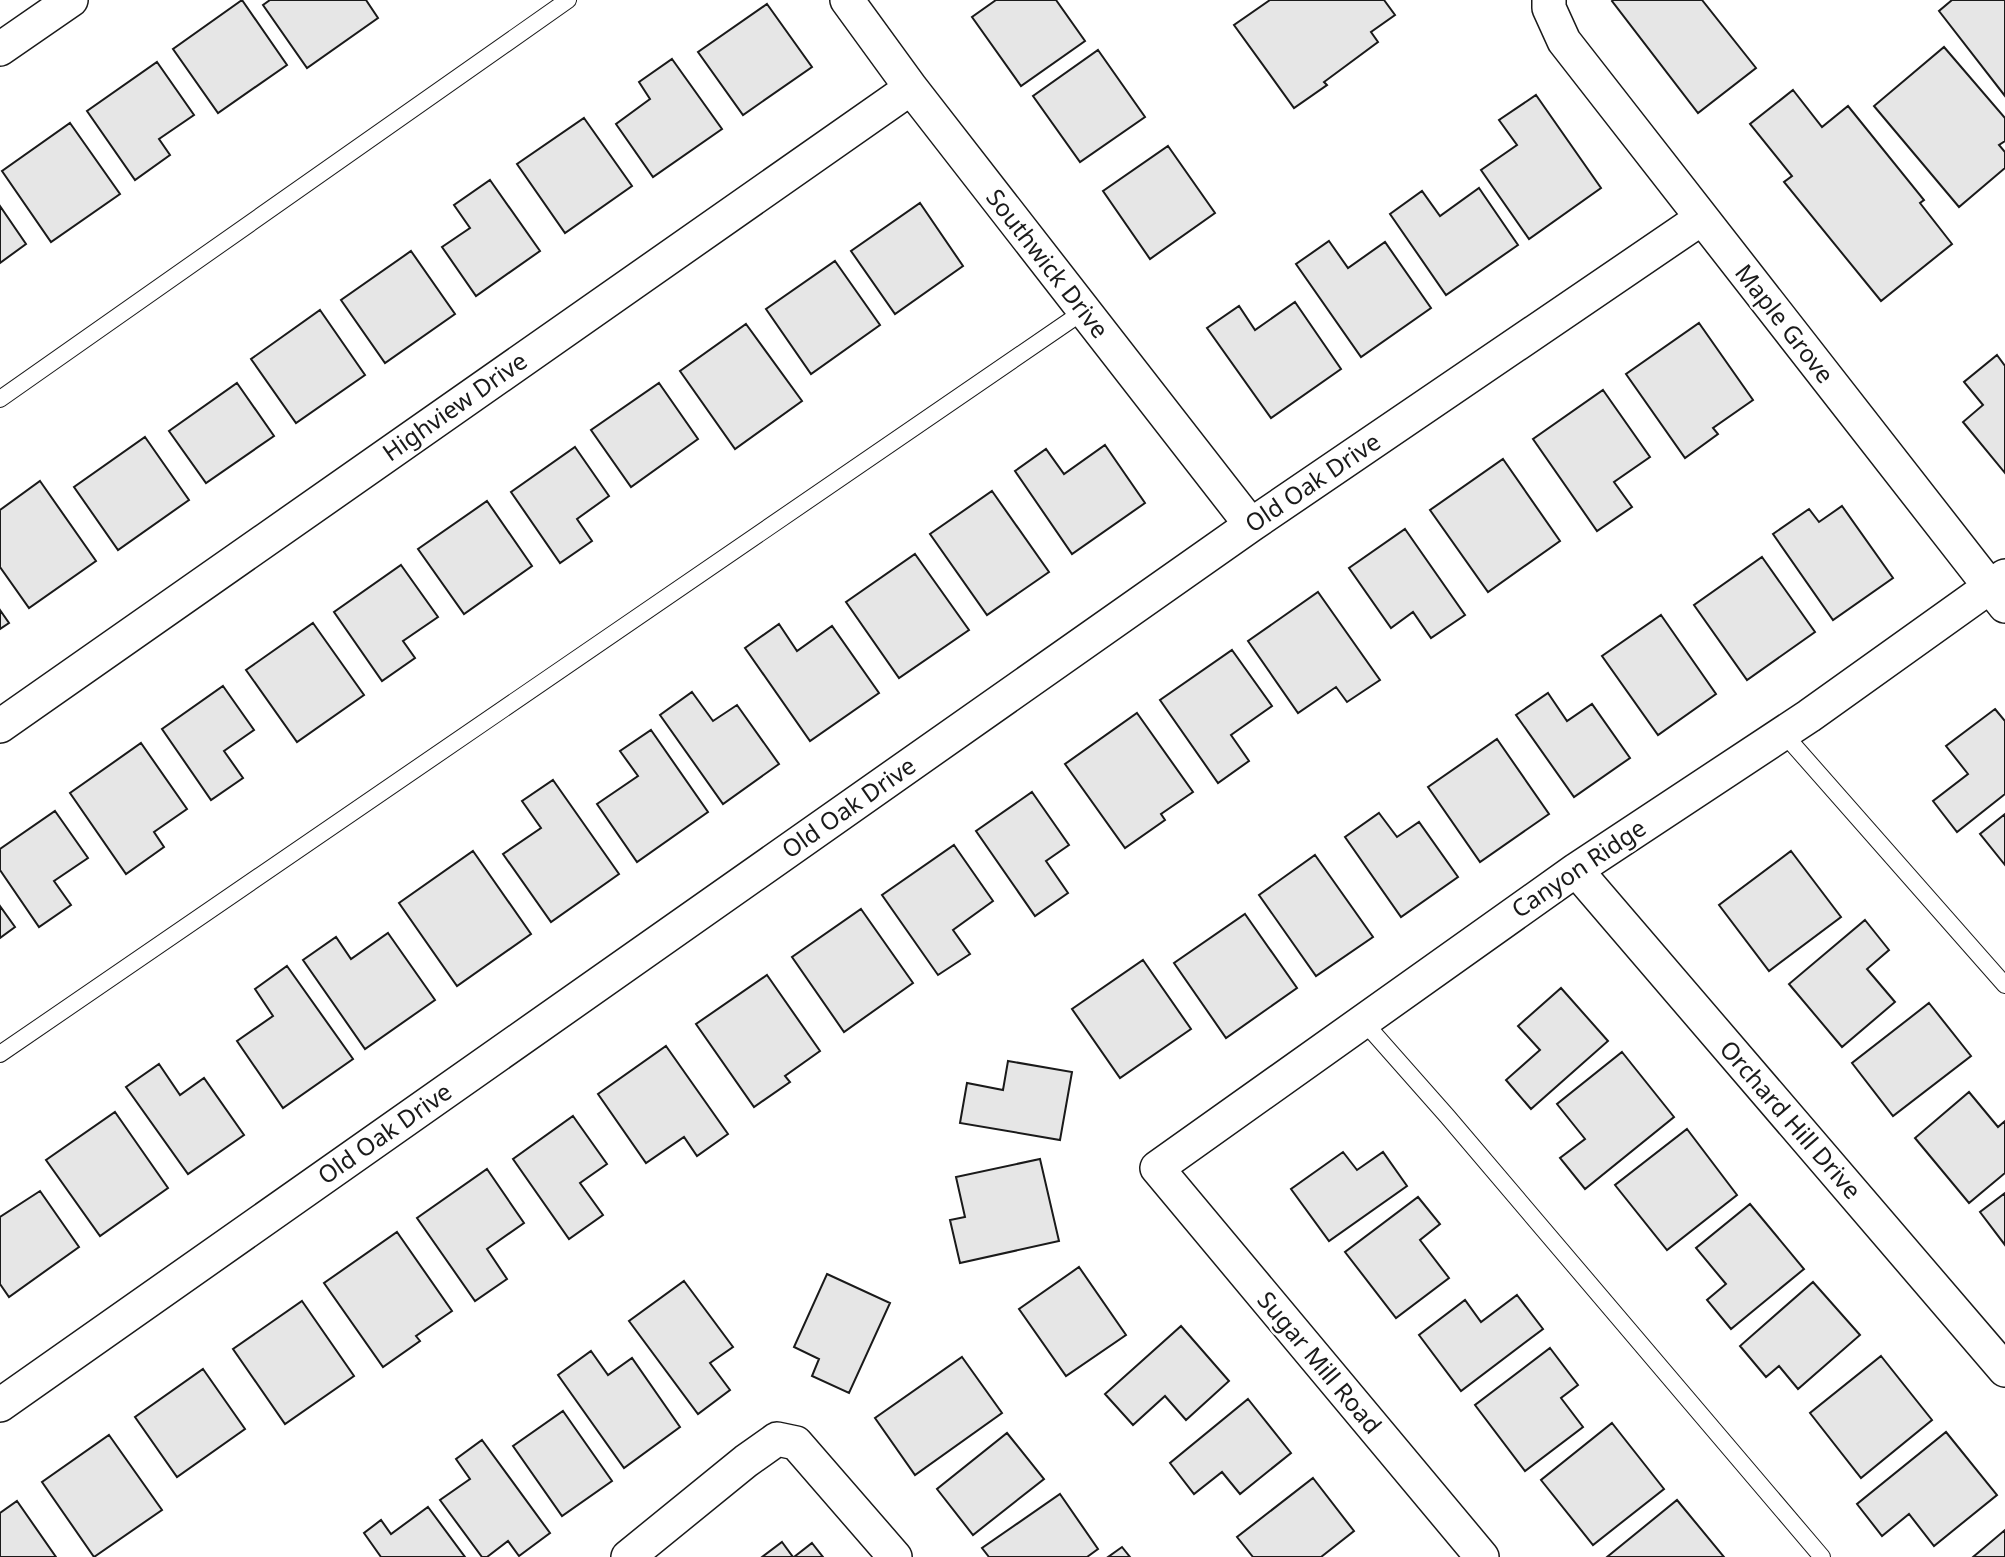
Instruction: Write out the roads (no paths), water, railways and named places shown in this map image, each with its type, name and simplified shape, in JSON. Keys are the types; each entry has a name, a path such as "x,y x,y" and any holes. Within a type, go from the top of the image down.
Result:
{"street":[{"path":"0,49 71,0"},
{"name":"Southwick Drive","path":"847,0 911,88 1251,525"},
{"name":"Maple Grove","path":"1549,0 1549,8 1564,41 2000,590"},
{"name":"Highview Drive","path":"0,726 911,88"},
{"name":"Old Oak Drive","path":"0,1405 1251,525 1702,218"},
{"name":"Canyon Ridge","path":"1157,1168 1576,870 2000,590"},
{"name":"Orchard Hill Drive","path":"1576,870 2005,1370"},
{"name":"Sugar Mill Road","path":"1157,1168 1482,1557"},
{"path":"628,1557 777,1439 796,1443 895,1557"}],"lane":[{"path":"0,399 568,0"},
{"path":"0,1054 1084,311"},
{"path":"1783,733 2005,985"},
{"path":"1363,1021 1456,1126 1822,1557"}]}
